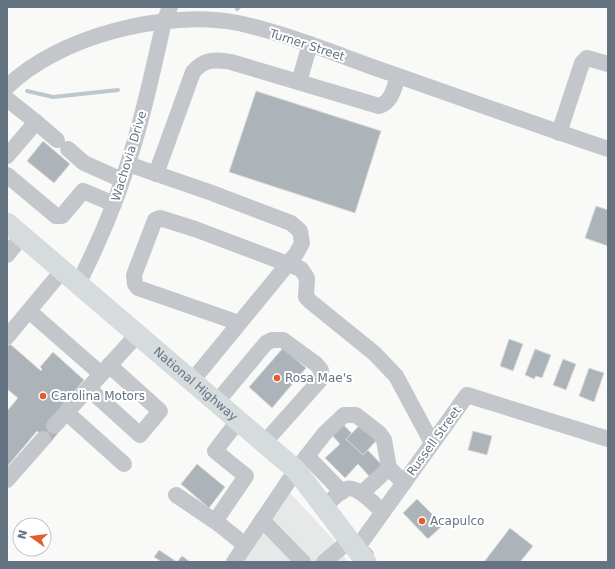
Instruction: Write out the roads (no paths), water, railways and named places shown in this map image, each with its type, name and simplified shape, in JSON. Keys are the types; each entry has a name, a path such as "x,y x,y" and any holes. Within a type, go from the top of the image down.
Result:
{"main road":[{"name":"National Highway","path":"14,230 264,443 301,463 324,507 358,550"}],"street":[{"name":"Wachovia Drive","path":"78,284 97,247 128,164 136,138 164,22 170,7"},
{"name":"Turner Street","path":"7,86 30,66 62,49 100,34 164,22 201,20 237,23 310,44 608,149"},
{"path":"299,82 310,44"},
{"path":"559,133 582,63 588,58 608,64"},
{"path":"156,174 193,72 198,66 206,61 217,59 379,106 385,104 391,97 398,76"},
{"path":"7,99 84,163 122,180"},
{"path":"7,156 36,122"},
{"path":"128,164 212,193 291,224 300,231 302,243 289,263 192,381"},
{"path":"7,175 56,216 62,216 83,191 93,167"},
{"path":"83,191 114,204"},
{"path":"239,323 138,288 135,284 134,275 155,220 160,218 195,229 289,263 305,273 307,278 306,296 311,302 374,353 396,376 432,442"},
{"path":"7,255 14,230"},
{"path":"7,337 62,271"},
{"path":"29,311 160,411 140,435 88,388"},
{"path":"54,426 137,335"},
{"path":"216,403 266,343 272,340 283,340 316,364 321,370 321,379 264,443"},
{"name":"Russell Street","path":"324,562 358,550 432,442 467,395 608,439"},
{"path":"66,412 124,464"},
{"path":"234,562 301,463 340,417 349,414 362,419 384,440 388,468 404,483"},
{"path":"219,524 218,517 246,476 215,451 238,421"},
{"path":"7,480 43,438"},
{"path":"301,463 342,492"},
{"path":"362,493 388,468"},
{"path":"324,507 342,492 347,489 353,489 362,493 383,512"},
{"path":"176,495 219,524 245,545"},
{"path":"262,520 303,562"},
{"path":"358,550 376,562"}],"waterway":[{"path":"27,91 53,97 118,90"}],"place":[{"name":"Rosa Mae's","path":"277,378"},
{"name":"Carolina Motors","path":"43,396"},
{"name":"Acapulco","path":"422,521"}]}
